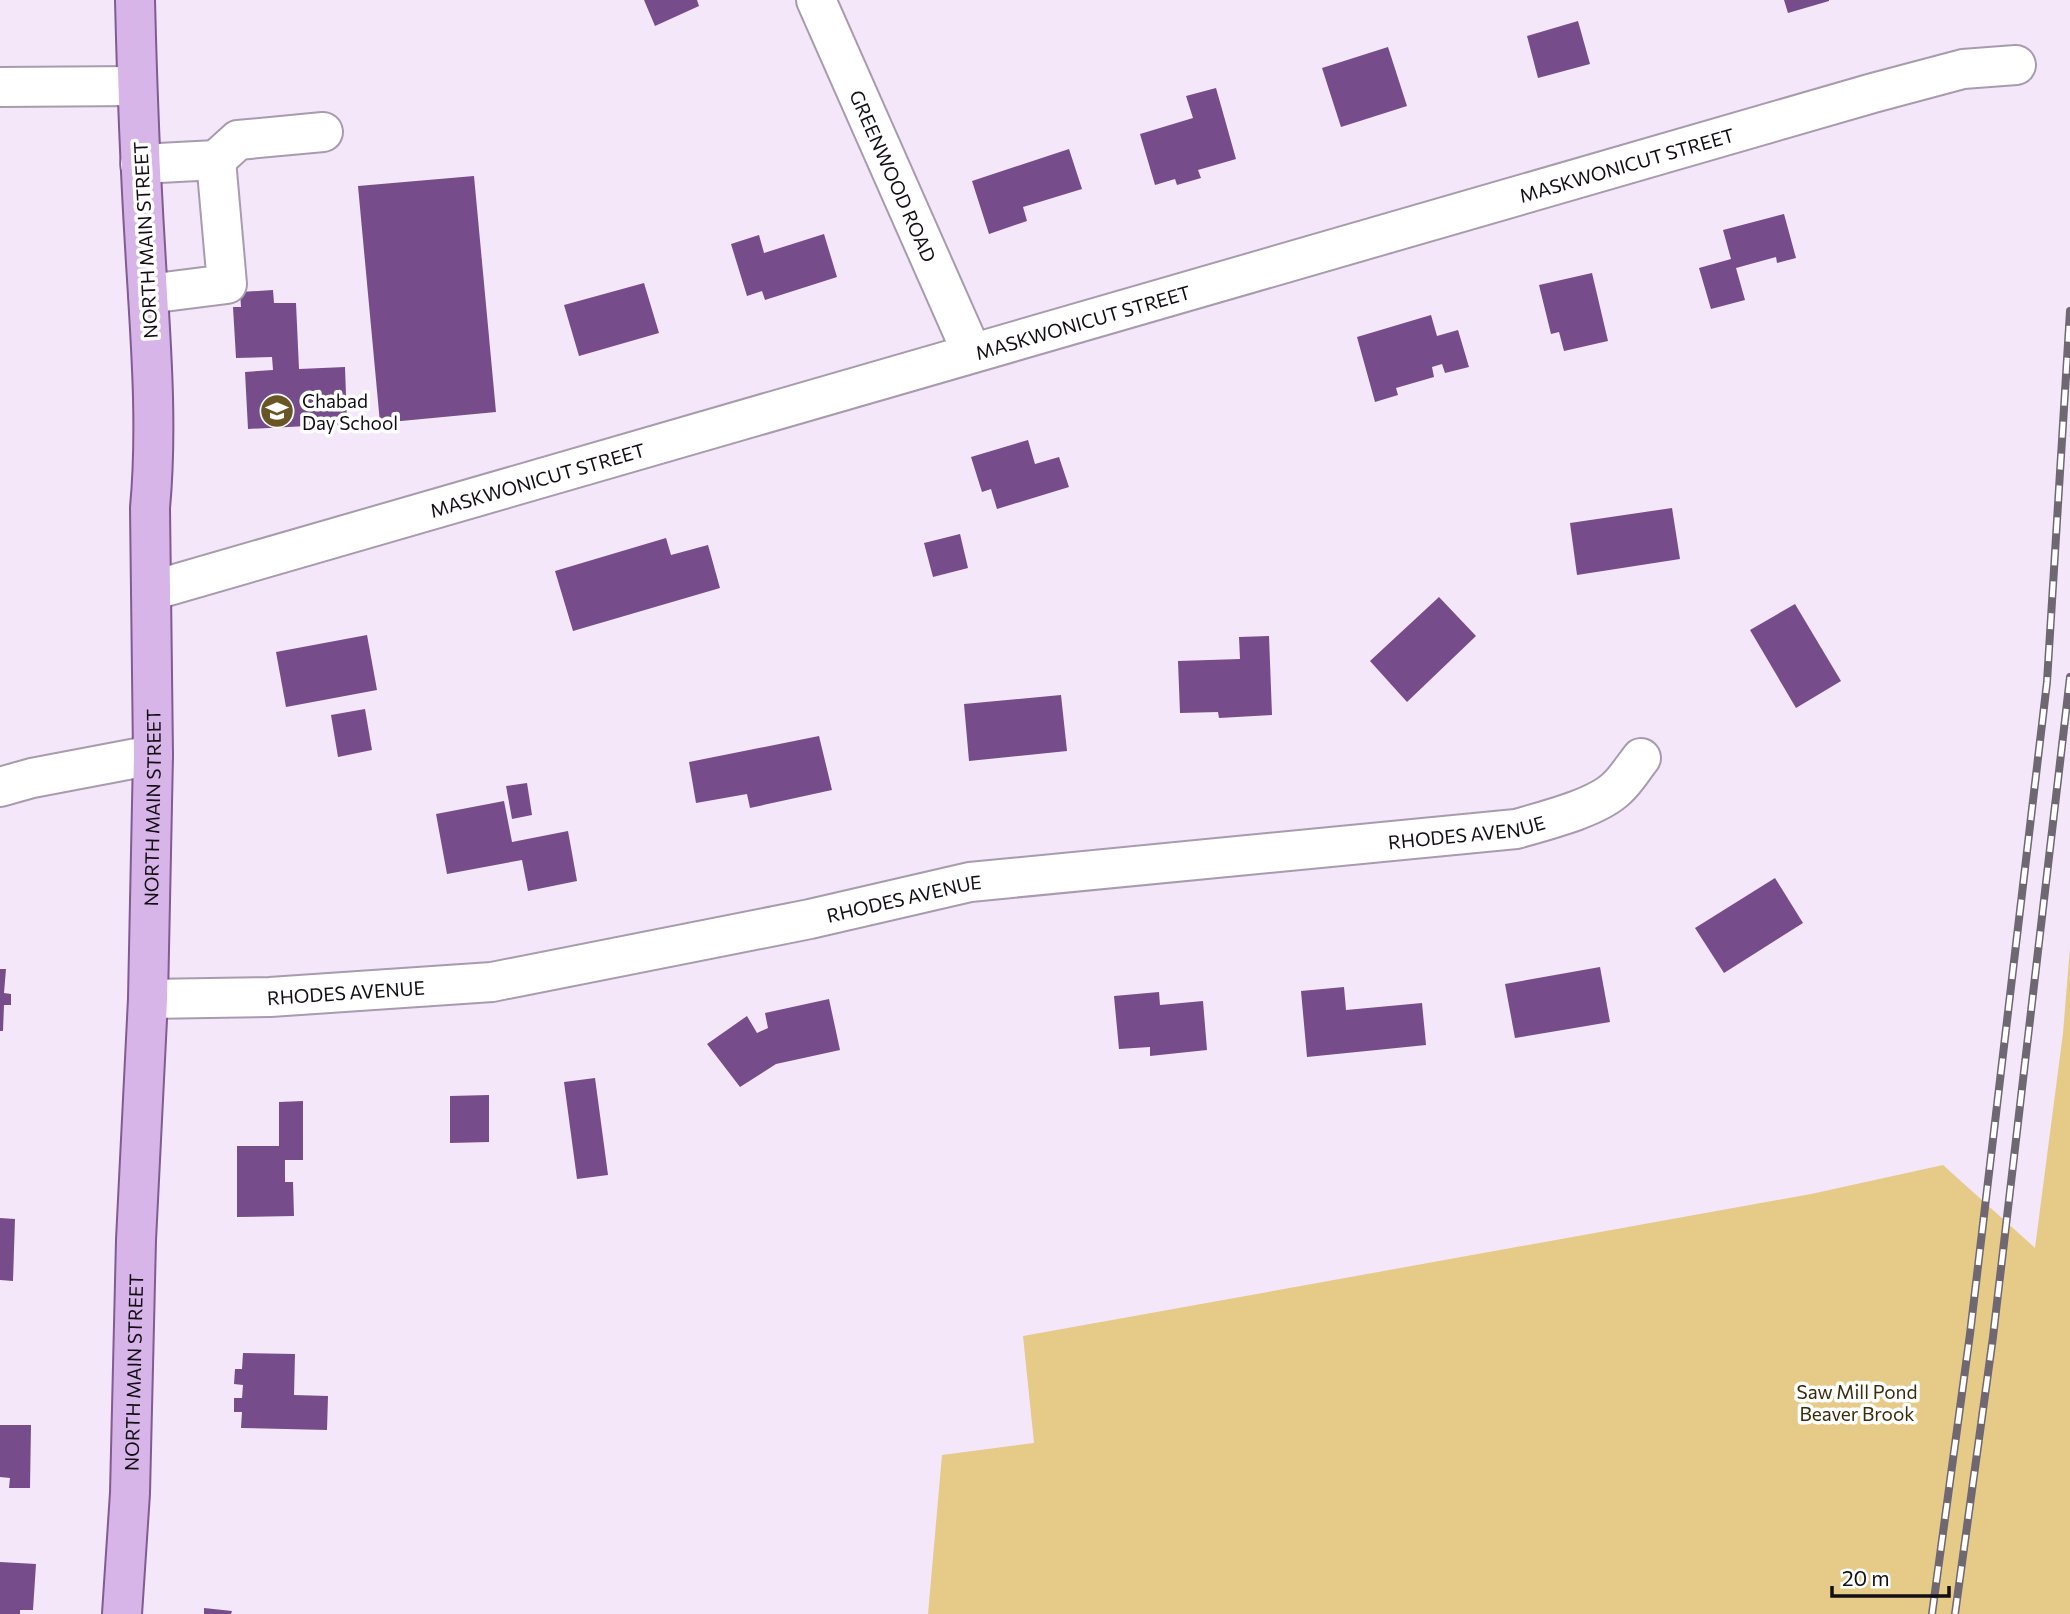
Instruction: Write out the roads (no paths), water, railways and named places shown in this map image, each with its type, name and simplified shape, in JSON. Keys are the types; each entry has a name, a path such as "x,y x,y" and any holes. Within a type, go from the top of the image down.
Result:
{"main road":[{"name":"NORTH MAIN STREET","path":"122,1614 130,1493 136,1240 148,999 153,755 150,508 154,468 135,0"}],"street":[{"name":"GREENWOOD ROAD","path":"816,0 972,353"},
{"name":"MASKWONICUT STREET","path":"151,591 1873,93 1963,69 2016,65"},
{"path":"0,87 137,86"},
{"path":"140,164 216,160 238,141 323,132"},
{"path":"148,294 227,284 216,160"},
{"path":"0,787 32,778 153,755"},
{"name":"RHODES AVENUE","path":"148,999 270,997 492,982 810,919 970,883 1516,829 1558,817 1595,802 1616,789 1641,758"}],"railway":[{"path":"1932,1614 1970,1334 2047,682 2070,311"},
{"path":"1955,1614 1993,1337 2070,677"}],"place":[{"name":"Chabad Day School","path":"277,411"}],"park label":[{"name":"Saw Mill Pond Beaver Brook","path":"1857,1402"}]}
